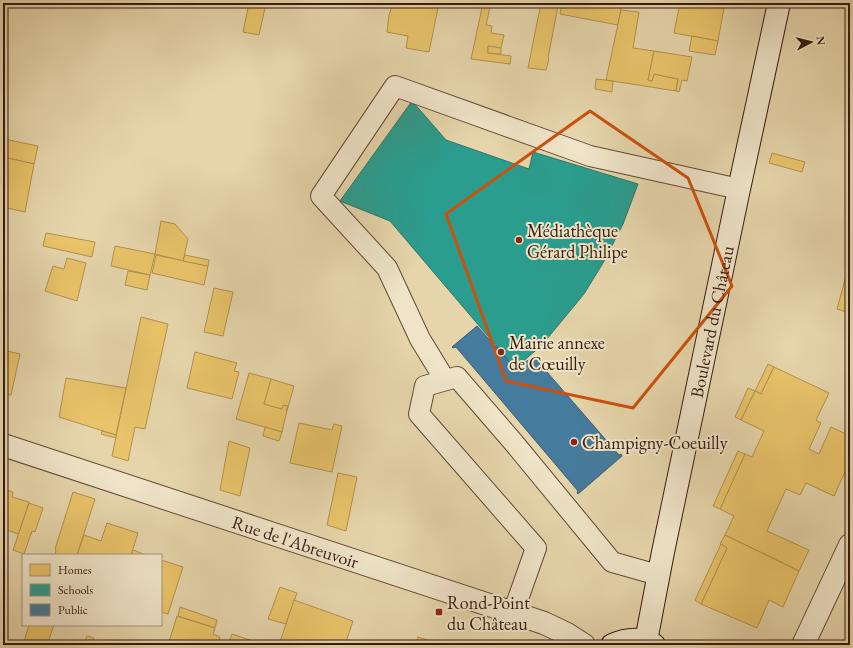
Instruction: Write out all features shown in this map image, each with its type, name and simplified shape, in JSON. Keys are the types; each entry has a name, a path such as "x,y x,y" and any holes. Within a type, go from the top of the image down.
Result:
{"street":[{"name":"Boulevard du Château","path":"650,643 658,575 779,3"},
{"name":"Rue de l'Abreuvoir","path":"3,445 544,623 567,634 584,645"},
{"path":"803,645 850,545"},
{"path":"612,645 630,639 650,643"}],"lane":[{"path":"446,380 420,338 387,268 321,196 395,86 590,156 739,189"},
{"path":"514,613 536,548 419,414 425,386 457,377 514,443 612,562 658,575"}],"highlighted area":[{"path":"590,111 688,178 732,286 633,408 506,381 446,214"}],"building: Homes":[{"path":"249,3 266,3 259,35 243,32"},
{"path":"393,3 439,3 429,52 406,48 408,36 387,32 389,15"},
{"path":"483,3 491,3 486,25 492,26 491,33 504,35 501,48 488,46 488,53 511,56 510,64 471,59"},
{"path":"541,3 558,6 546,70 528,68"},
{"path":"562,3 622,3 618,25 560,14"},
{"path":"680,3 703,3 703,5 724,8 718,41 674,33"},
{"path":"703,3 725,3 724,8 703,5"},
{"path":"621,10 639,12 633,48 654,51 648,80 652,81 654,74 678,79 676,91 606,80"},
{"path":"692,36 718,41 715,55 689,51"},
{"path":"488,46 501,48 501,54 488,53"},
{"path":"654,51 692,57 687,81 682,80 679,92 676,91 678,79 654,74 652,81 648,80"},
{"path":"596,79 613,81 612,92 595,89"},
{"path":"4,139 38,146 34,164 3,157"},
{"path":"772,153 805,162 802,172 769,163"},
{"path":"3,157 34,164 25,212 3,207"},
{"path":"161,221 175,224 188,239 183,261 155,254"},
{"path":"46,233 95,242 92,257 43,246"},
{"path":"115,246 155,254 150,275 111,266"},
{"path":"156,255 208,266 204,285 152,273"},
{"path":"185,255 209,260 208,266 183,261"},
{"path":"67,258 86,263 77,301 45,291 53,266 64,269"},
{"path":"850,261 850,313 837,309"},
{"path":"128,271 150,275 147,290 125,285"},
{"path":"214,288 233,292 223,336 204,332"},
{"path":"141,317 168,324 145,429 135,427 128,461 112,456"},
{"path":"3,350 20,354 11,395 3,394"},
{"path":"195,352 237,363 234,371 239,372 232,399 187,388"},
{"path":"768,364 774,367 761,394 755,391"},
{"path":"774,367 829,393 816,420 821,423 809,449 819,454 831,427 850,436 850,461 834,496 806,483 800,495 786,489 767,531 809,550 799,571 725,535 734,516 720,509 745,454 752,457 764,431 741,420 755,391 761,394"},
{"path":"249,373 271,379 264,404 282,409 283,405 288,406 282,432 236,419"},
{"path":"66,378 126,388 116,435 59,417"},
{"path":"271,379 294,386 287,411 288,406 283,405 282,409 264,404"},
{"path":"748,388 755,391 741,420 735,417"},
{"path":"299,423 332,430 334,424 342,426 332,472 290,463"},
{"path":"265,427 282,432 279,441 263,436"},
{"path":"102,431 116,435 116,438 101,434"},
{"path":"229,441 250,448 240,496 220,490"},
{"path":"738,451 745,454 720,509 713,506"},
{"path":"338,473 357,477 346,531 327,525"},
{"path":"3,489 13,492 12,497 29,502 19,534 3,529"},
{"path":"73,492 95,499 77,554 55,554 55,549"},
{"path":"29,503 43,508 35,532 32,531 24,554 13,550"},
{"path":"107,523 138,533 131,554 77,554 84,535 101,541"},
{"path":"725,535 799,571 783,607 769,600 757,628 701,604 727,548 720,544"},
{"path":"721,544 727,548 701,604 695,600"},
{"path":"133,550 143,554 131,554"},
{"path":"162,560 183,567 168,614 162,612"},
{"path":"280,587 297,593 286,624 268,619"},
{"path":"294,600 353,621 345,645 279,645"},
{"path":"180,607 217,620 215,628 178,616"},
{"path":"177,616 215,628 213,634 220,637 217,645 168,645"},
{"path":"29,626 54,626 47,645 23,645"},
{"path":"232,634 265,645 228,645"},
{"path":"87,636 94,638 92,645 84,645"},
{"path":"418,637 444,645 415,645"},
{"path":"140,640 155,645 139,645"}],"building: Schools":[{"path":"412,101 446,140 529,169 533,152 638,184 623,224 603,263 584,294 541,346 515,368 390,221 340,201"}],"building: Public":[{"path":"477,326 515,368 534,357 619,455 621,454 622,456 578,494 578,491 456,347 452,347"}],"place":[{"name":"Médiathèque Gérard Philipe","path":"519,240"},
{"name":"Mairie annexe de Cœuilly","path":"501,352"},
{"name":"Champigny-Coeuilly","path":"574,442"},
{"name":"Rond-Point du Château","path":"439,612"}]}
